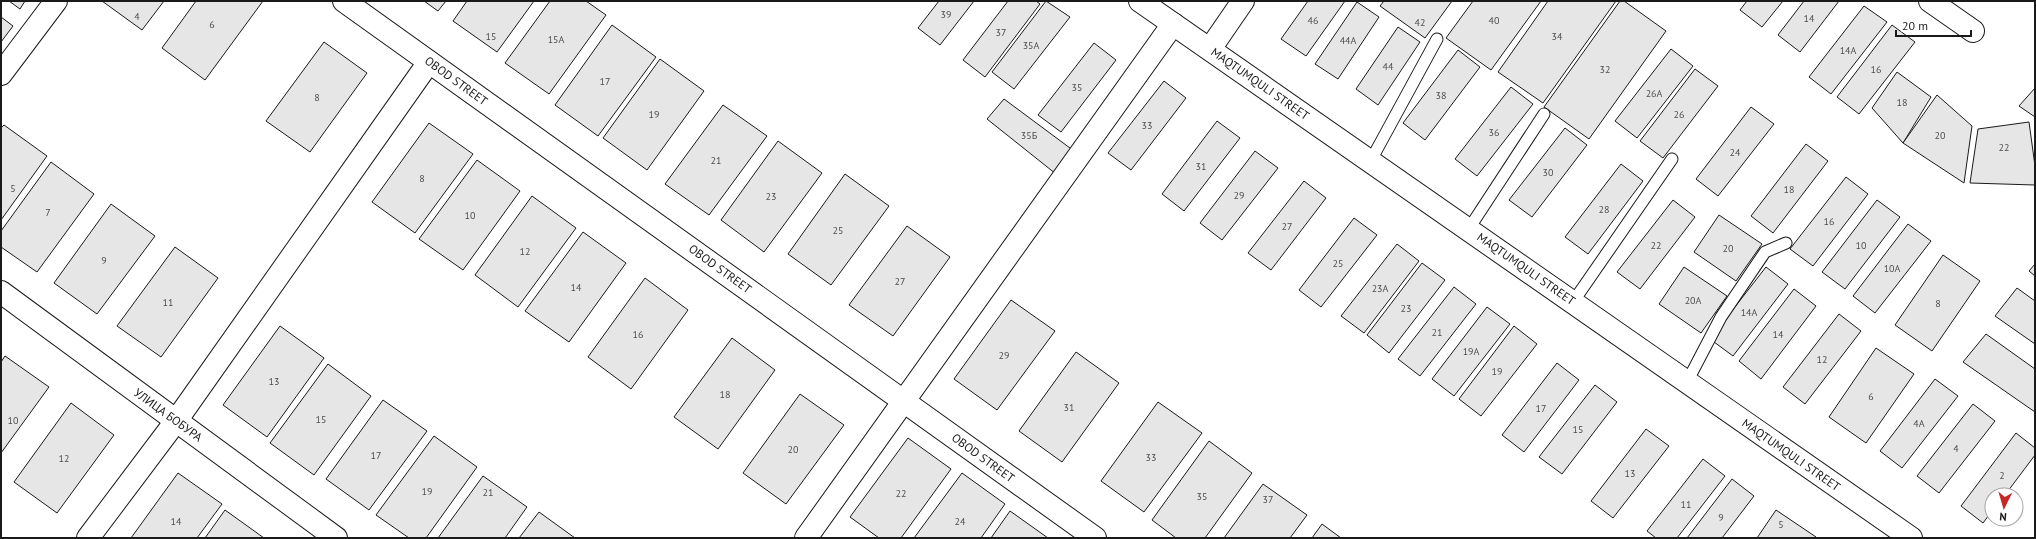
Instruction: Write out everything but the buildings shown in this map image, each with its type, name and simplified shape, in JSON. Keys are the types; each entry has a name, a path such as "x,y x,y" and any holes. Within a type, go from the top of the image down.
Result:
{"street":[{"path":"1,74 56,1"},
{"name":"OBOD STREET","path":"344,1 1095,538"},
{"name":"MAQTUMQULI STREET","path":"1140,1 1911,538"},
{"path":"1210,49 1243,1"},
{"path":"1930,1 1973,31"},
{"path":"806,538 1173,24"},
{"path":"88,538 176,421 429,62"},
{"name":"УЛИЦА БОБУРА","path":"1,292 336,538"}],"lane":[{"path":"1370,162 1437,39"},
{"path":"1468,230 1544,114"},
{"path":"1573,302 1672,159"},
{"path":"1687,382 1721,317 1765,252 1786,242"}]}
